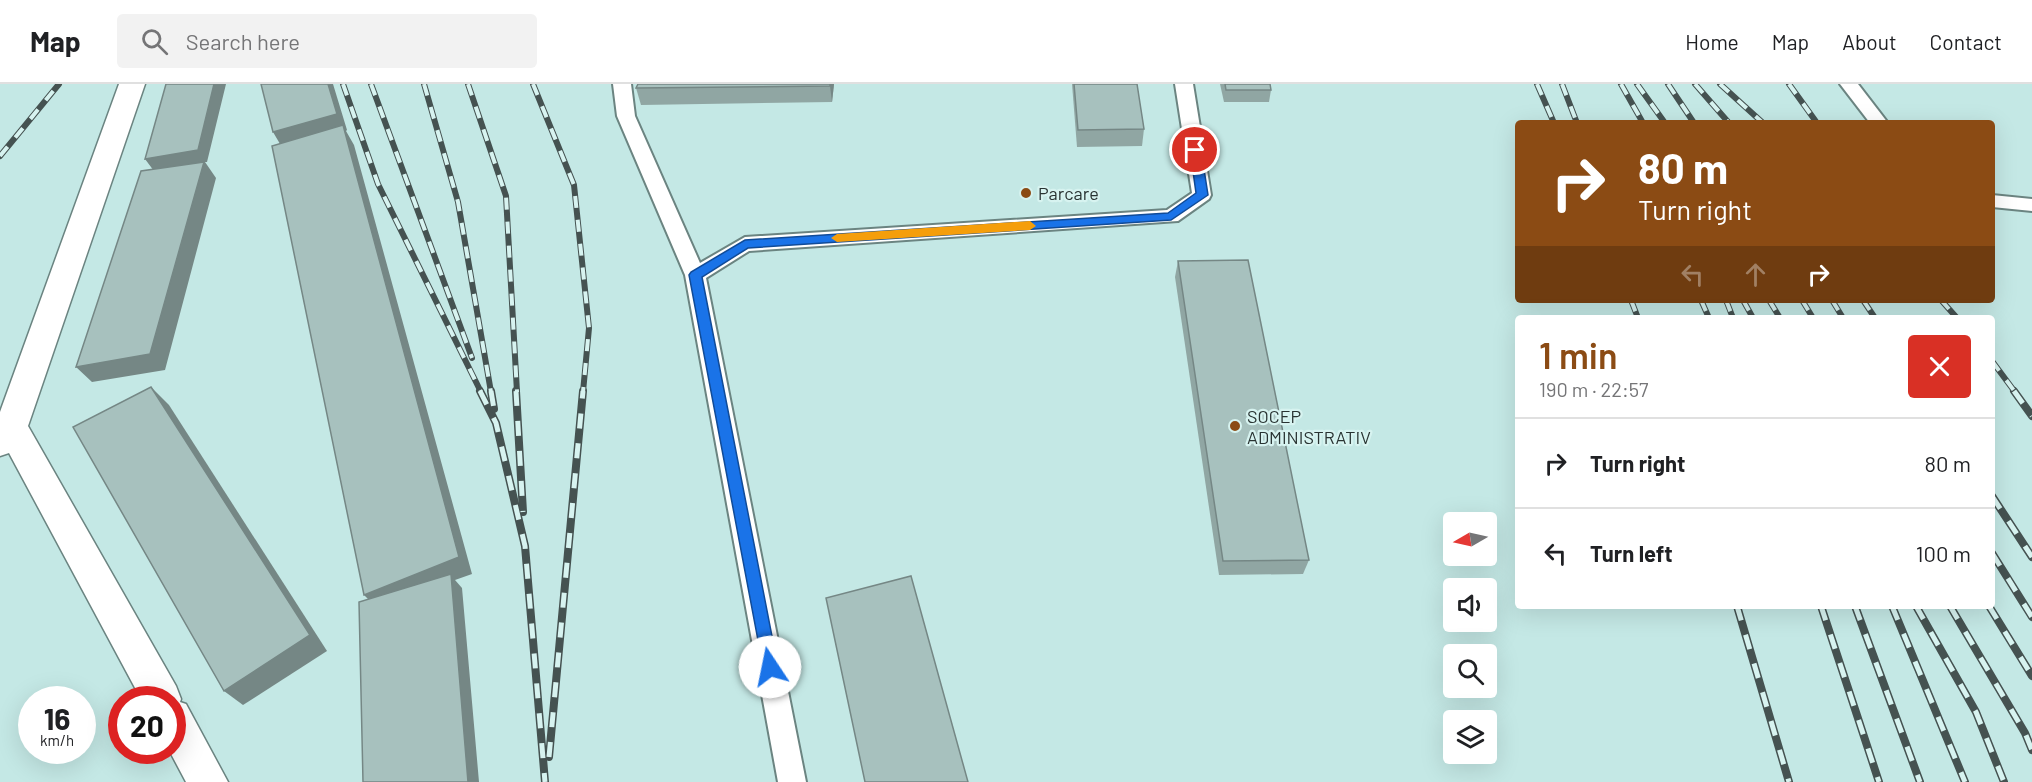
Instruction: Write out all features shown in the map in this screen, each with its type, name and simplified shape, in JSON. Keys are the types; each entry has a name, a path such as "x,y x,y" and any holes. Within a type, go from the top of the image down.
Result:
{"street":[{"path":"132,84 5,435 154,686"},
{"path":"186,742 208,782"}],"lane":[{"path":"622,84 626,116 695,275 792,782"},
{"path":"695,275 745,244 1171,216 1202,195 1184,84"},
{"path":"1849,84 1878,120"},
{"path":"1995,202 2018,206 2032,205"}],"shaded area":[{"path":"0,84 2032,84 2032,782 0,782"}],"building":[{"path":"166,84 214,84 198,150 145,159"},
{"path":"261,84 328,84 337,114 273,132"},
{"path":"638,84 830,84 830,86 636,88"},
{"path":"1074,84 1137,84 1144,129 1078,130"},
{"path":"1225,84 1270,84 1271,90 1226,90"},
{"path":"343,125 459,557 364,595 272,146"},
{"path":"204,162 150,354 76,367 141,171"},
{"name":"SOCEP ADMINISTRATIV","path":"1248,260 1309,560 1223,561 1178,261"},
{"path":"151,387 310,635 224,691 73,427"},
{"path":"451,574 468,782 363,782 359,602"},
{"path":"911,576 968,782 865,782 826,598"}],"railway":[{"path":"0,156 59,84"},
{"path":"343,84 378,184 481,392"},
{"path":"371,84 472,358"},
{"path":"424,84 458,202 491,392"},
{"path":"468,84 506,196 517,392"},
{"path":"533,84 574,185 589,328 583,392"},
{"path":"1537,84 1553,120"},
{"path":"1562,84 1576,120"},
{"path":"1621,84 1641,120"},
{"path":"1637,84 1663,120"},
{"path":"1668,84 1692,120"},
{"path":"1695,84 1726,120"},
{"path":"1720,84 1760,120"},
{"path":"1789,84 1815,120"},
{"path":"1632,303 1637,315"},
{"path":"1702,303 1708,315"},
{"path":"1727,303 1732,315"},
{"path":"1745,303 1751,315"},
{"path":"1771,303 1778,315"},
{"path":"1804,303 1811,315"},
{"path":"1834,303 1841,315"},
{"path":"1865,303 1873,315"},
{"path":"1944,303 1954,315"},
{"path":"1995,365 2015,392"},
{"path":"480,391 496,423 525,546 545,782"},
{"path":"491,391 494,409"},
{"path":"516,391 523,512"},
{"path":"549,757 583,391"},
{"path":"2014,391 2032,416"},
{"path":"1995,501 2032,557"},
{"path":"1995,558 2032,617"},
{"path":"1738,609 1789,782"},
{"path":"1822,609 1879,782"},
{"path":"1856,609 1920,782"},
{"path":"1893,609 1965,782"},
{"path":"1918,609 1976,712 2004,782"},
{"path":"1952,609 2025,733 2032,750"},
{"path":"1991,609 2032,676"}],"slow traffic":[{"path":"837,238 1030,226"}],"place":[{"name":"Parcare","path":"1026,193"},
{"name":"SOCEP ADMINISTRATIV","path":"1235,426"}],"route":[{"path":"770,667 695,275 745,244 1171,216 1202,195 1195,150"}]}
